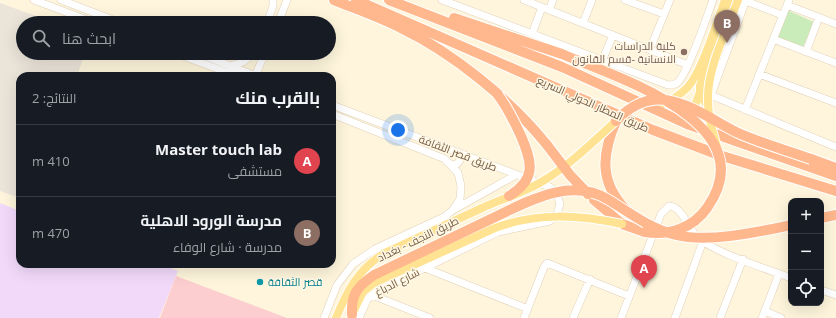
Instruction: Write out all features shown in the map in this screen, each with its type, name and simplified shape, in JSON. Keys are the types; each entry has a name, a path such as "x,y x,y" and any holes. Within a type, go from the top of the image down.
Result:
{"highway":[{"path":"334,0 417,36 473,74 530,124 583,189 622,224 637,231 660,234 676,231 693,222 705,211 716,190 720,167 717,148 699,125 671,103 645,88 562,54 402,0"},
{"name":"طريق المطار الحولي السريع","path":"356,0 653,130 712,152 836,191"},
{"name":"طريق المطار الحولي السريع","path":"389,0 562,67 687,124 836,176"},
{"path":"498,95 514,120 529,154 530,163 529,174 523,185 509,196"},
{"path":"630,214 613,192 605,174 607,146 616,120 628,109 639,103 664,98 686,104 748,137 836,168"},
{"path":"354,317 353,296 362,284 374,275 493,223 545,194 569,191 594,193 630,214 664,231 693,238 709,238 788,225"},
{"path":"824,217 836,215"}],"main road":[{"path":"664,98 678,91 688,81 720,0"},
{"path":"725,0 699,67 678,100 679,107 685,111 694,108 700,92 702,78 733,0"},
{"path":"717,148 708,112 708,93 719,50 744,0"},
{"path":"652,108 666,103 687,88"},
{"path":"700,92 717,122 735,141"},
{"name":"طريق النجف - بغداد","path":"336,318 352,283 369,264 383,254 482,208 535,186 552,176 579,155 616,120"},
{"path":"493,223 559,216 584,217 622,224"}],"street":[{"path":"34,0 75,16"},
{"path":"269,16 273,6 273,0"},
{"path":"281,16 287,0"},
{"path":"524,0 688,65"},
{"path":"532,34 545,8 552,0"},
{"path":"583,23 592,0"},
{"path":"650,49 670,0"},
{"path":"445,1 668,85 677,83 688,65 713,0"},
{"path":"782,16 744,0 712,94 713,96 745,110 836,147"},
{"path":"64,12 64,1 103,16"},
{"path":"628,1 664,14"},
{"path":"745,110 788,3 836,24"},
{"path":"806,52 819,17"},
{"path":"602,61 613,35"},
{"path":"773,39 836,63"},
{"path":"194,60 226,72"},
{"path":"215,60 246,72"},
{"path":"230,66 245,60"},
{"path":"258,72 262,60"},
{"path":"759,74 836,103"},
{"name":"طريق قصر الثقافة","path":"336,106 516,174"},
{"name":"طريق قصر الثقافة","path":"336,116 439,156 452,165 458,173 461,186 460,199 453,210"},
{"path":"452,165 460,160 460,153"},
{"name":"طريق قصر الثقافة","path":"324,318 337,285 353,264 375,249 444,216 516,174"},
{"name":"شارع الدباغ","path":"354,317 372,294 498,232 509,228 545,223 554,218 560,204 554,190 516,174"},
{"path":"621,318 661,214 666,208 677,207 688,226 703,241 788,277"},
{"path":"675,318 703,241"},
{"path":"720,318 743,259"},
{"path":"524,318 544,267 547,263 630,296"},
{"path":"425,268 528,309"},
{"path":"779,274 764,315 782,318"},
{"path":"573,318 590,279"},
{"path":"824,291 836,296"},
{"path":"372,294 430,318"}],"shaded area":[{"path":"0,3 36,16 16,16 16,60 83,60 78,72 16,72 16,197 0,191"},
{"path":"0,203 16,209 16,268 170,268 178,271 159,318 0,318"},
{"path":"176,276 287,318 160,318"}],"green space":[{"path":"787,10 814,22 802,49 775,38"}],"place":[{"name":"مدرسة الورود الاهلية","path":"727,43"},
{"name":"كلية الدراسات الانسانية -قسم القانون","path":"684,52"},
{"name":"قصر الثقافة","path":"260,282"},
{"name":"Master touch lab","path":"644,288"}]}
